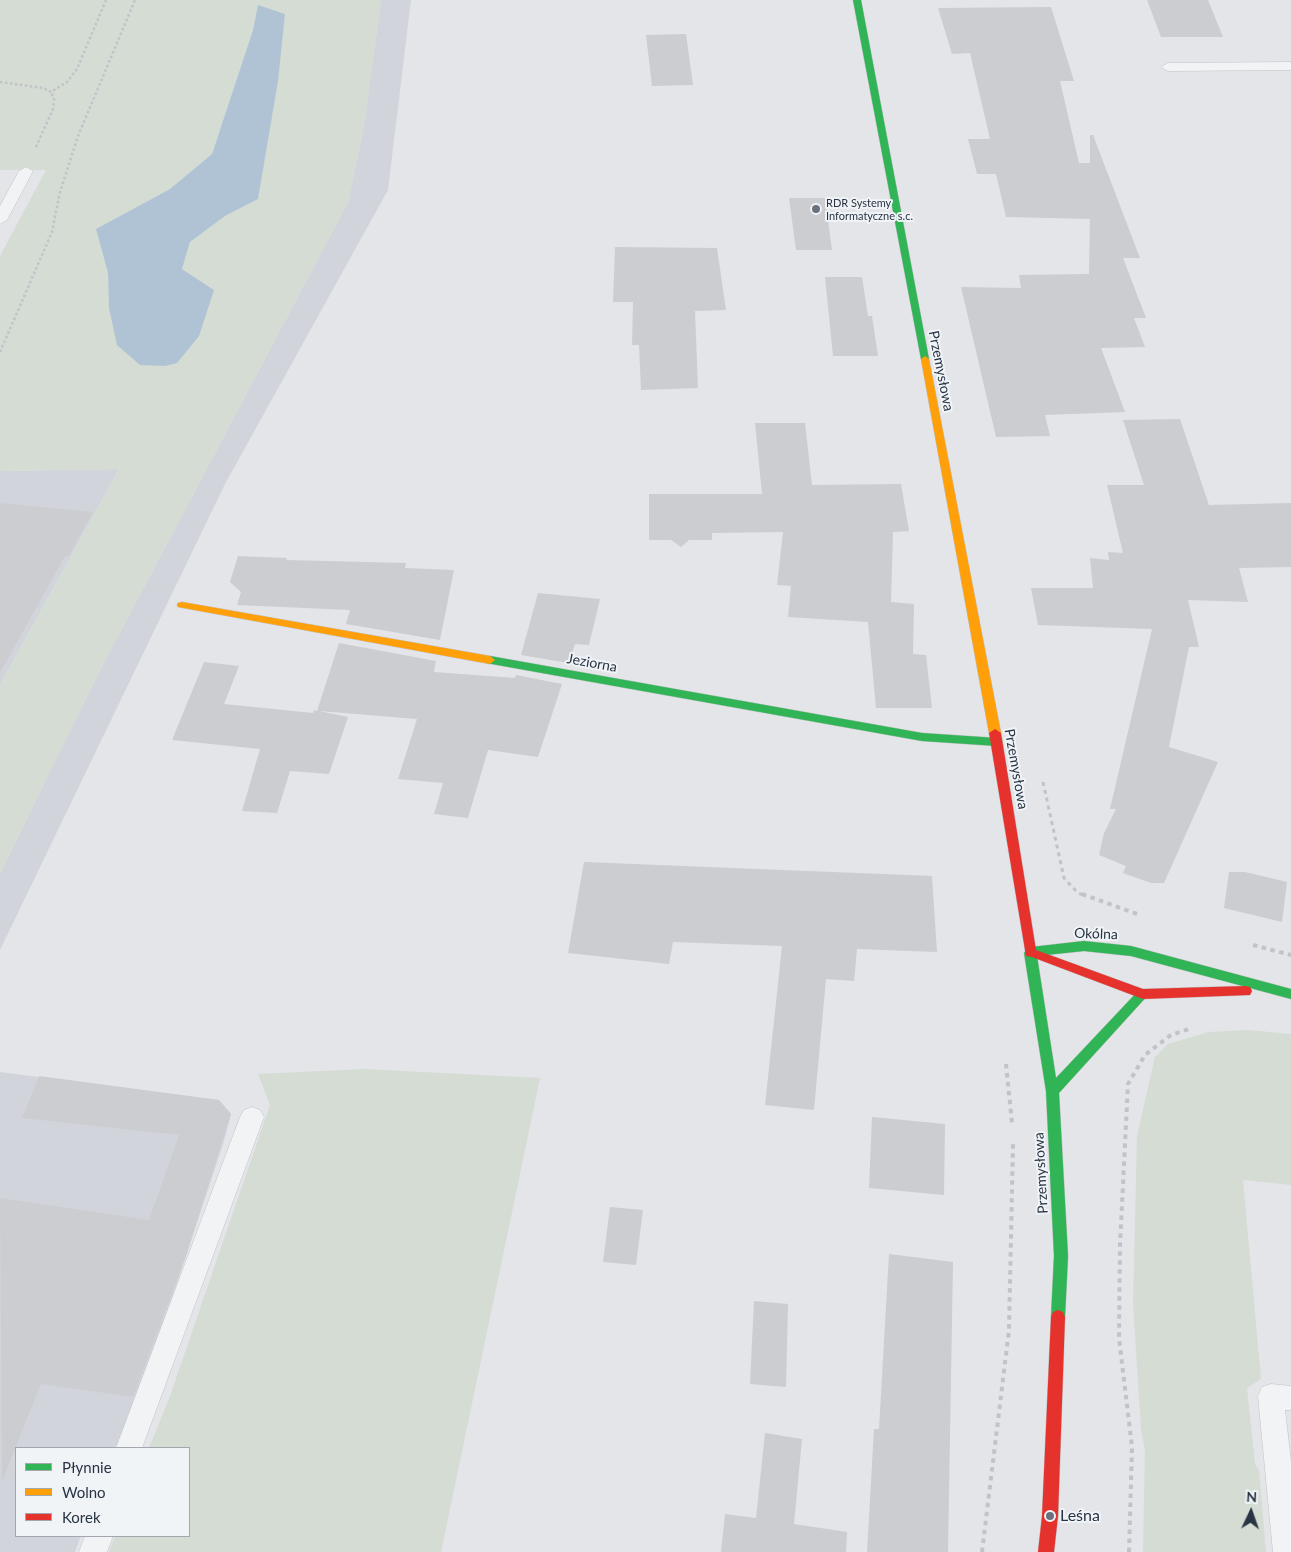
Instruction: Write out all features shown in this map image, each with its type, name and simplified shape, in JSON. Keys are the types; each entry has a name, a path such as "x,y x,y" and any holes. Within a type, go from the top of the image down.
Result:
{"main road":[{"name":"Przemysłowa","path":"857,0 996,742 1052,1091 1061,1256 1050,1516 1046,1552"},
{"name":"Jeziorna","path":"182,606 922,737 996,742"},
{"name":"Okólna","path":"1030,952 1084,946 1131,951 1291,994"},
{"name":"Okólna","path":"1030,952 1143,994 1275,990"},
{"path":"1052,1091 1143,994"}],"lane":[{"path":"1168,67 1291,66"},
{"path":"0,220 26,171"},
{"path":"129,1447 252,1117"},
{"path":"1287,1552 1271,1396 1290,1398"},
{"path":"93,1552 98,1537"}],"path":[{"path":"51,92 67,82 77,68 106,0"},
{"path":"0,352 52,232 60,192 78,136 135,0"},
{"path":"0,82 43,88 51,92 54,99 53,109 26,171"},
{"path":"1129,1552 1132,1447 1119,1338 1120,1245 1128,1084 1145,1055 1172,1035"},
{"path":"1005,1056 1012,1125"},
{"path":"982,1552 1009,1330 1013,1135"}],"shaded area":[{"path":"0,0 381,0 364,125 348,202 100,670 0,873 0,685 119,469 0,471 0,256 46,170 0,170","holes":["258,6 285,14 258,199 225,216 190,242 182,269 214,290 109,308 108,273 96,229 170,189 212,154 253,30"]},
{"path":"381,0 411,0 388,190 225,484 0,950 0,873 100,670 348,202 364,125"},
{"path":"119,469 0,685 0,471"},
{"path":"1248,1030 1291,1034 1291,1185 1243,1180 1261,1379 1247,1388 1255,1464 1259,1470 1266,1552 1143,1552 1145,1450 1141,1429 1133,1304 1137,1136 1155,1057 1168,1044 1209,1032"},
{"path":"364,1069 540,1078 441,1552 109,1552 115,1537 190,1537 190,1447 149,1447 170,1396 270,1105 258,1074"},
{"path":"0,1072 219,1100 231,1114 224,1141 139,1398 115,1447 15,1447 15,1537 81,1537 75,1552 0,1552"}],"water":[{"path":"258,5 285,14 278,81 258,199 225,216 190,242 182,269 214,290 199,336 177,363 165,366 140,365 117,345 109,308 108,273 96,229 170,189 212,154 253,30"}],"building":[{"path":"1147,0 1208,0 1223,37 1161,37"},
{"path":"1051,7 1074,81 1060,81 1079,163 1090,163 1090,135 1093,135 1140,258 1123,258 1146,318 1134,318 1145,347 1101,348 1125,412 1045,415 1050,436 996,437 961,287 1021,288 1019,275 1089,274 1090,219 1006,217 996,174 977,174 968,139 990,139 970,53 952,54 938,8"},
{"path":"686,34 693,85 652,86 646,35"},
{"path":"789,198 825,198 832,250 796,250"},
{"path":"615,247 717,248 726,310 695,311 698,388 641,390 639,345 632,345 633,302 613,302"},
{"path":"825,277 862,277 868,316 872,316 878,356 833,356"},
{"path":"1180,419 1209,505 1291,503 1291,567 1239,568 1248,602 1188,600 1199,647 1189,647 1169,747 1218,762 1164,883 1151,883 1123,873 1126,866 1099,855 1104,833 1116,809 1110,809 1152,629 1038,625 1031,588 1093,588 1090,558 1109,560 1108,552 1123,553 1107,485 1144,485 1123,420"},
{"path":"755,423 805,423 812,485 901,484 909,531 893,532 891,602 914,604 913,654 926,655 932,708 876,708 868,622 788,617 791,586 777,585 783,532 712,533 712,540 689,540 681,547 671,540 649,540 649,494 762,494"},
{"path":"0,503 93,512 69,556 65,556 0,673"},
{"path":"238,556 287,558 286,560 406,563 405,568 454,570 440,640 346,624 350,610 237,605 241,592 230,582"},
{"path":"538,593 600,599 589,645 575,644 569,663 521,655"},
{"path":"339,643 436,661 434,672 515,678 516,675 562,684 538,757 488,750 468,818 434,814 443,783 398,779 417,719 319,711 348,717 329,774 290,771 277,813 242,811 260,749 172,740 204,662 239,666 224,704 313,713 314,710 317,711"},
{"path":"584,862 932,876 937,952 857,949 854,981 826,979 814,1110 765,1105 782,946 673,942 669,964 568,953"},
{"path":"1229,872 1245,872 1287,882 1282,922 1224,908"},
{"path":"39,1076 219,1100 231,1114 186,1256 133,1397 41,1384 2,1481 0,1198 149,1220 179,1135 22,1118"},
{"path":"872,1117 945,1124 944,1195 869,1188"},
{"path":"610,1207 643,1210 636,1265 603,1262"},
{"path":"889,1254 953,1262 948,1552 867,1552 874,1429 879,1429"},
{"path":"754,1301 788,1304 786,1387 750,1384"},
{"path":"765,1433 802,1439 794,1524 847,1532 846,1552 721,1552 725,1514 756,1518"}],"traffic: fast":[{"path":"857,0 925,359"},
{"path":"490,660 922,737 997,742"},
{"path":"1031,952 1084,946 1131,951 1291,994"},
{"path":"1030,953 1052,1091 1061,1256 1058,1317"},
{"path":"1052,1091 1143,994"}],"traffic: slow":[{"path":"925,359 995,733"},
{"path":"182,605 490,660"}],"traffic: jam":[{"path":"995,733 1030,953"},
{"path":"1037,954 1143,994 1246,991"},
{"path":"1046,1552 1050,1516 1058,1317"}],"place":[{"name":"RDR Systemy Informatyczne s.c.","path":"816,209"},
{"name":"Leśna","path":"1050,1516"}]}
